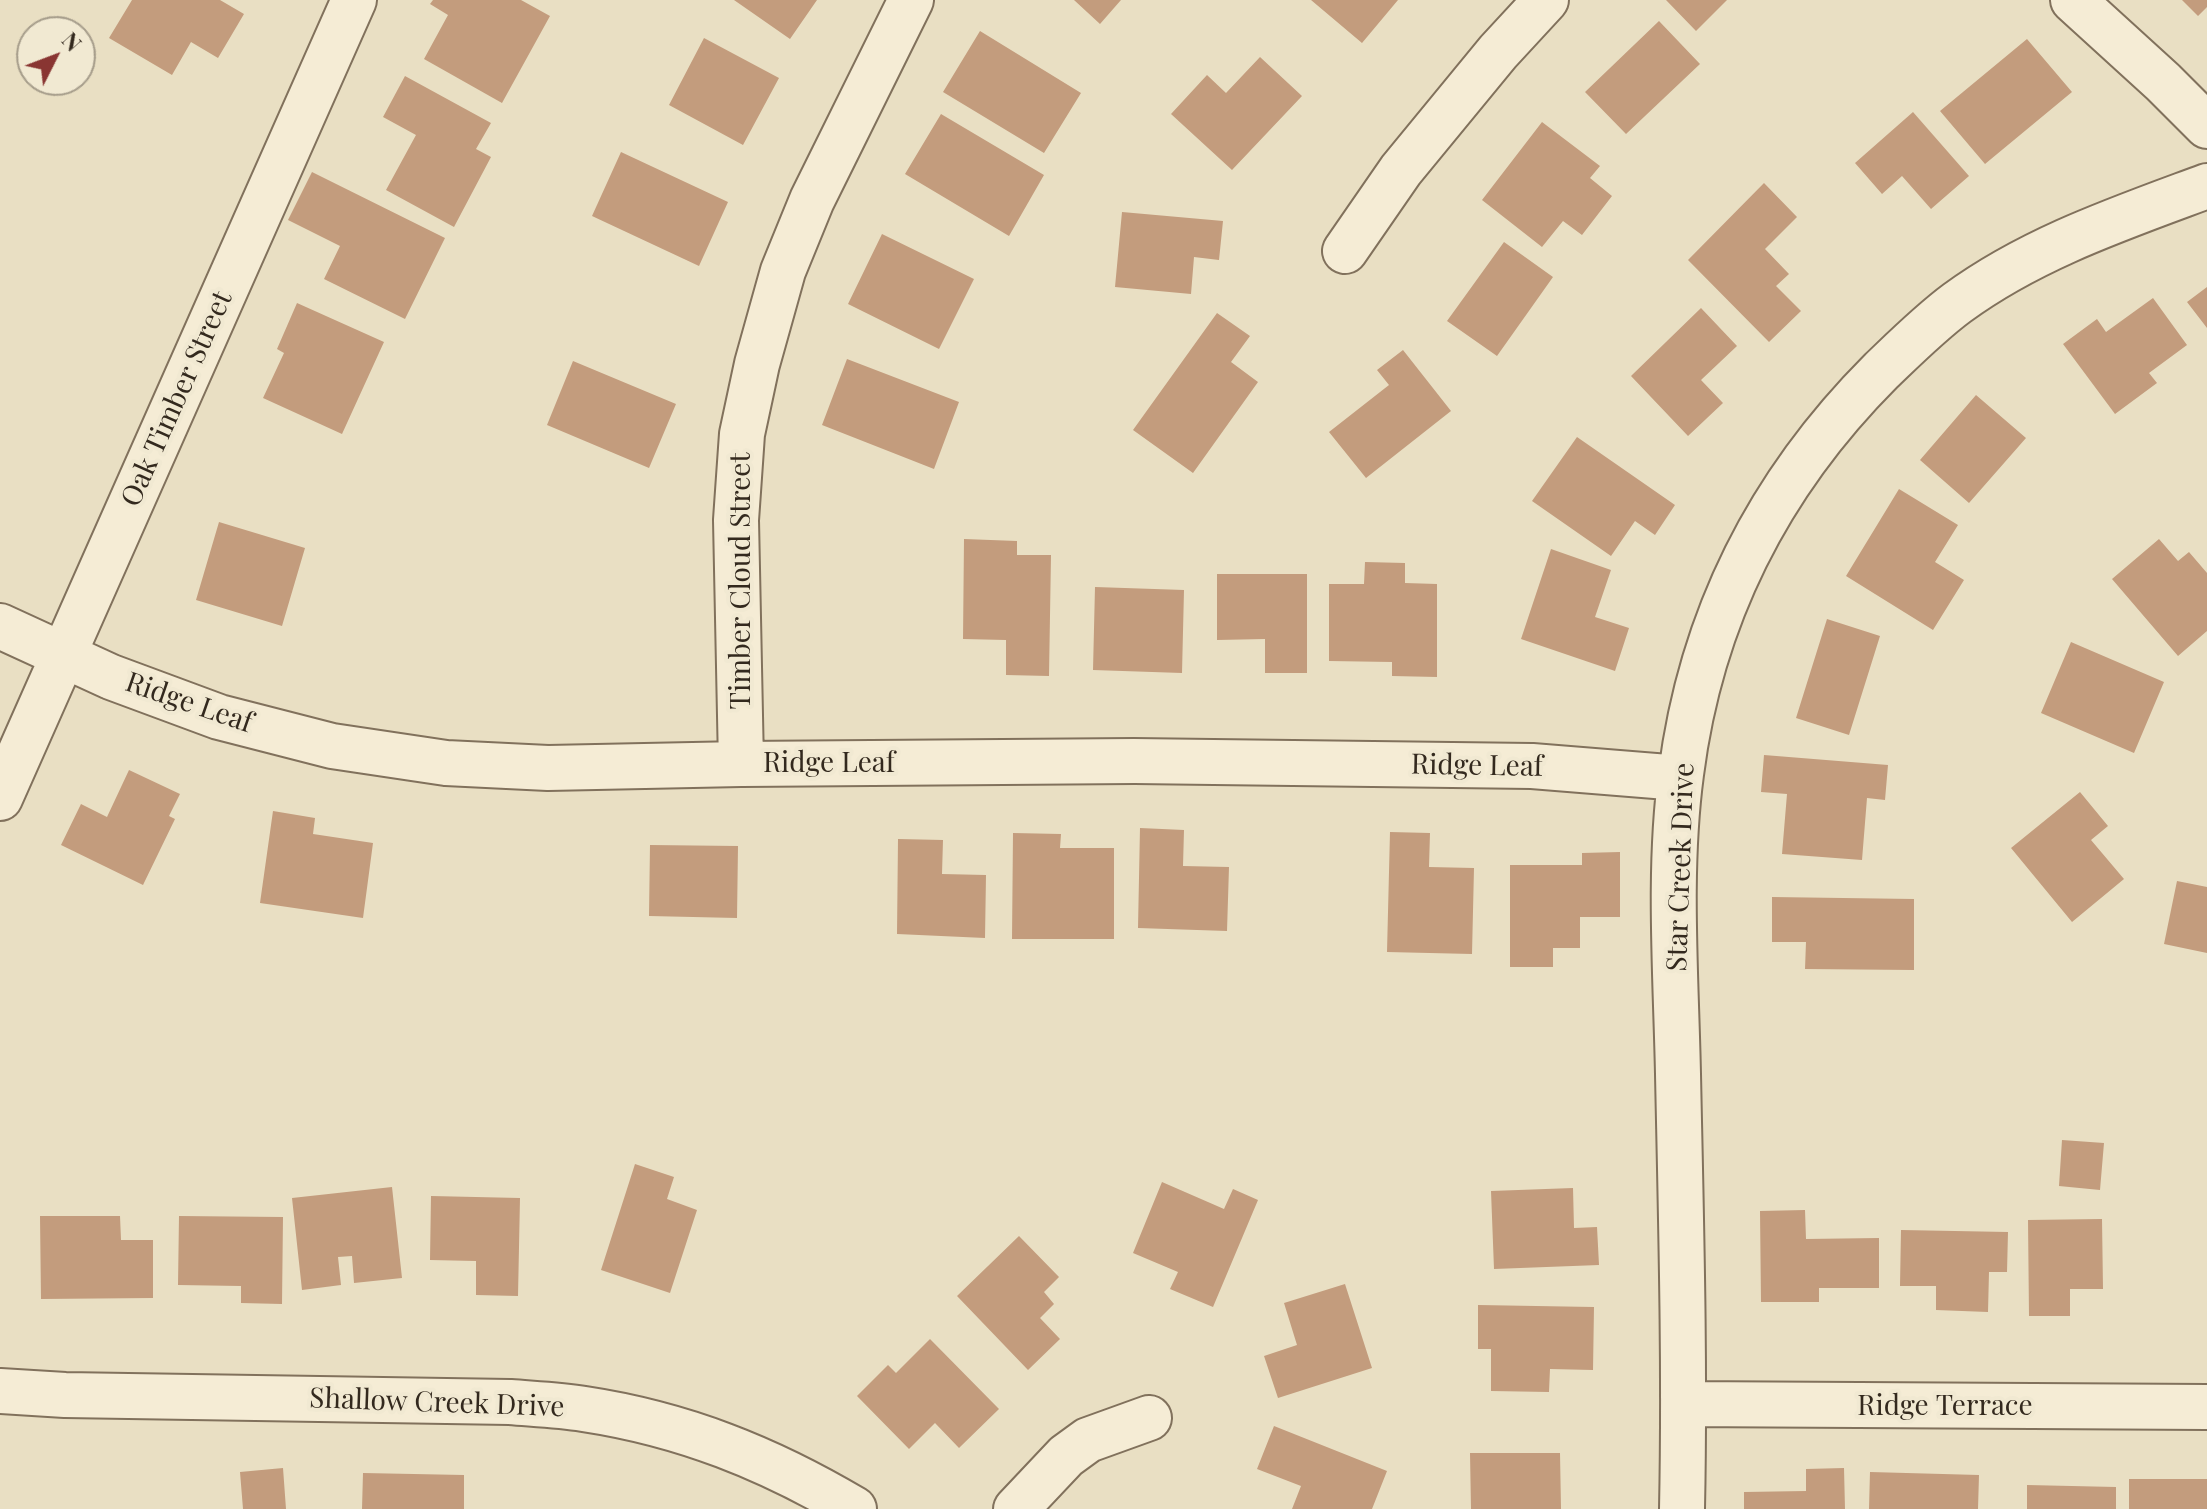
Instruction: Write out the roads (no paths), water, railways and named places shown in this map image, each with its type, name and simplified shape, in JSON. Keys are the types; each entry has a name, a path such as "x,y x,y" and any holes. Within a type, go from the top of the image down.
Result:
{"street":[{"name":"Oak Timber Street","path":"0,798 354,0"},
{"name":"Timber Cloud Street","path":"741,764 736,520 742,434 757,364 783,271 812,200 911,0"},
{"path":"1345,251 1401,170 1498,52 1546,0"},
{"path":"2073,0 2207,126"},
{"name":"Star Creek Drive","path":"1682,1509 1684,1404 1674,870 1680,778 1690,712 1705,658 1734,580 1759,529 1795,473 1852,400 1909,344 1958,303 2020,263 2086,231 2207,186"},
{"name":"Ridge Leaf","path":"0,626 111,677 219,717 332,746 446,763 548,768 1134,761 1532,766 1680,778"},
{"name":"Shallow Creek Drive","path":"0,1391 65,1395 510,1402 583,1408 653,1423 723,1444 790,1473 854,1509"},
{"name":"Ridge Terrace","path":"1684,1404 2207,1407"},
{"path":"1016,1509 1066,1456 1088,1440 1149,1418"}]}
